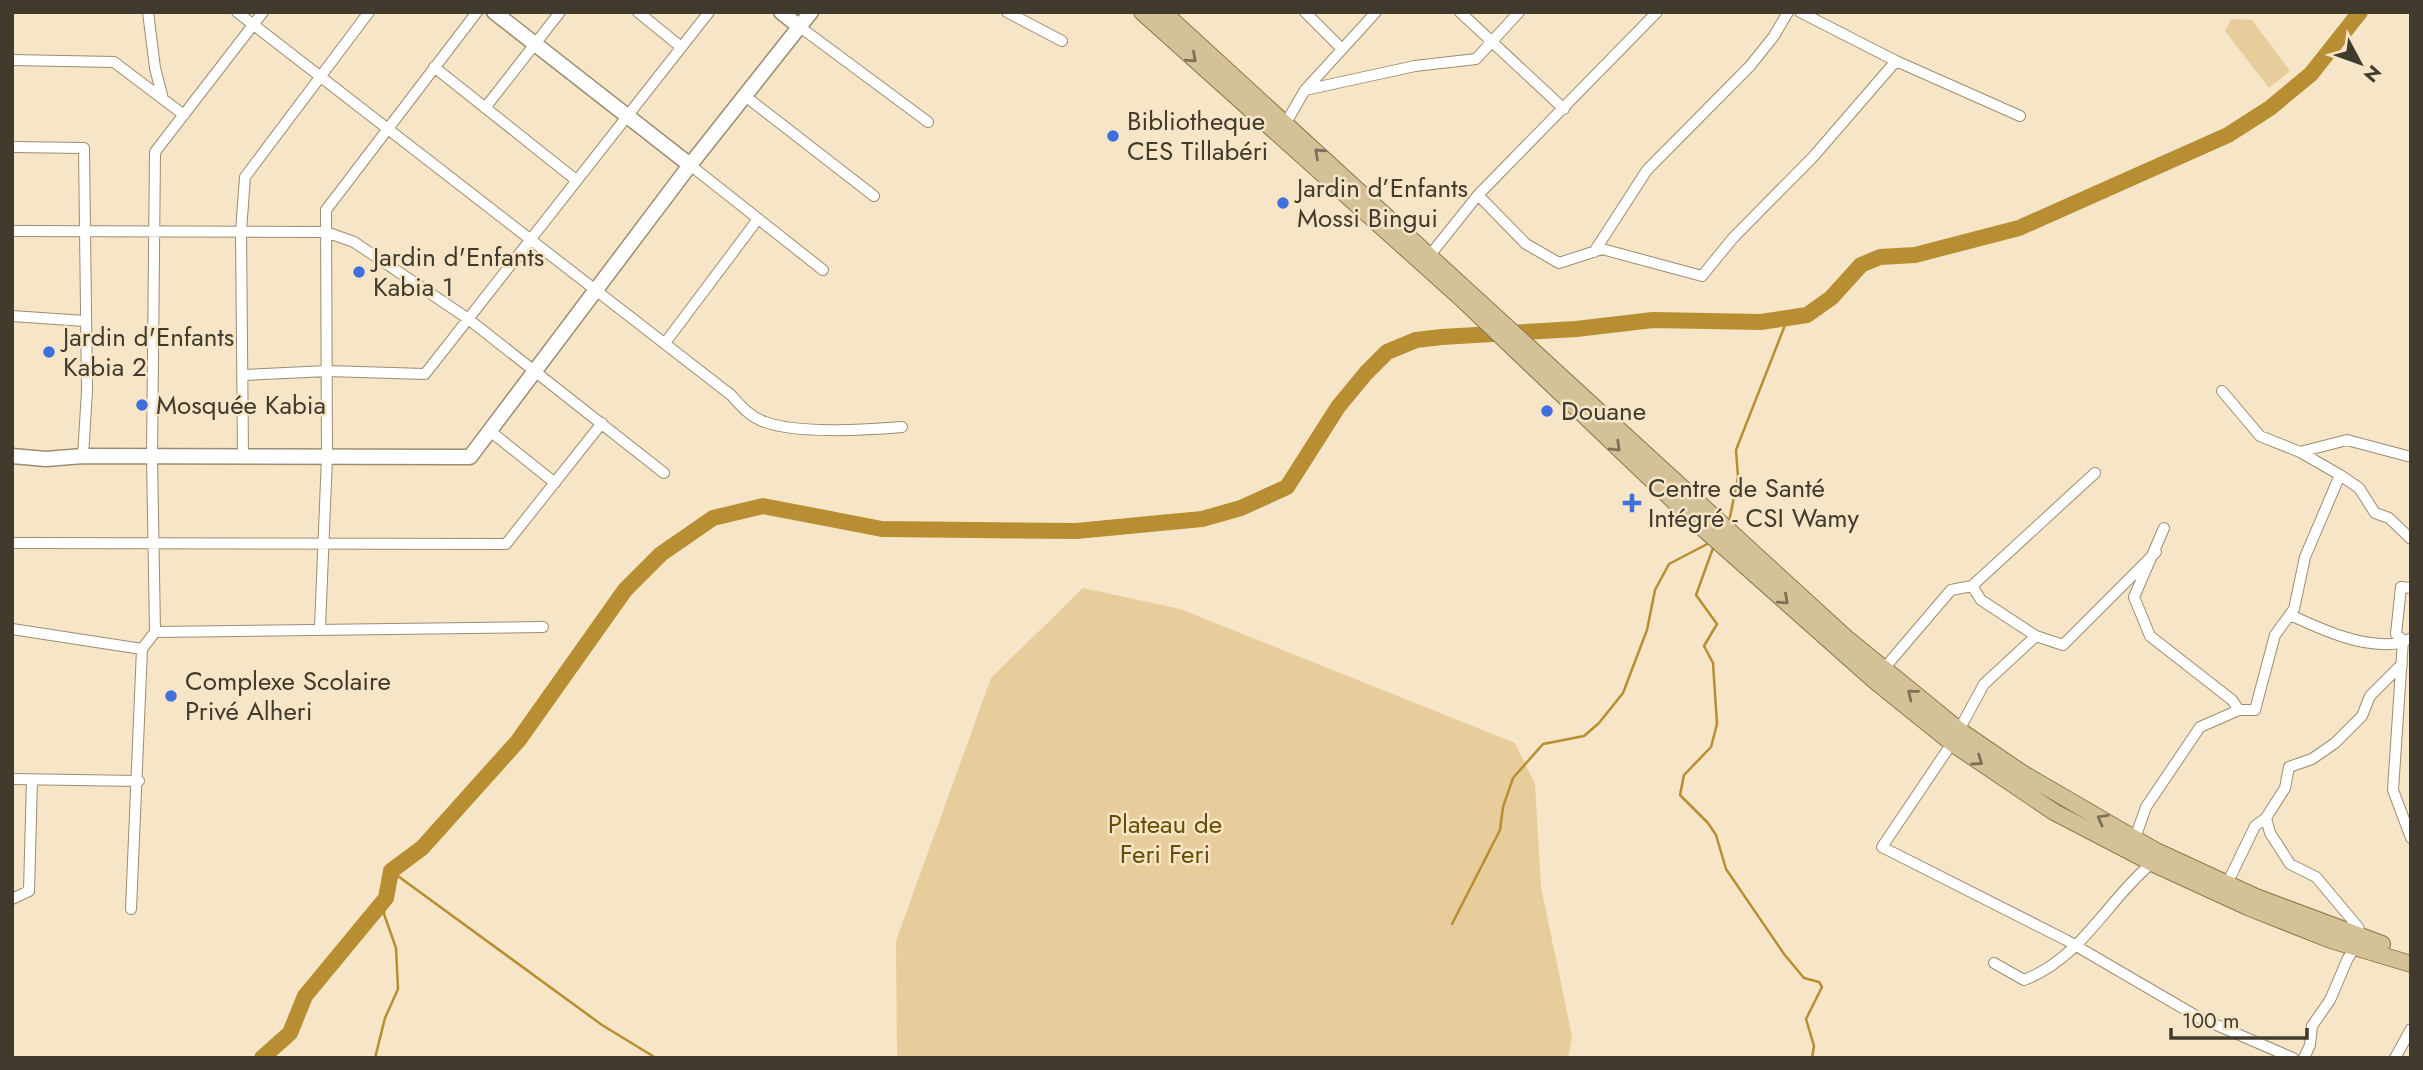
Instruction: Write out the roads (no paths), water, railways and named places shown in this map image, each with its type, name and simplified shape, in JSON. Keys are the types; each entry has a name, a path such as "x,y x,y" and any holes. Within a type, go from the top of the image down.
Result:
{"main road":[{"path":"1142,12 1430,255 1490,318"},
{"path":"1163,12 1282,129 1590,412 1879,676 1956,737 2022,773 2132,845 2152,863 2250,908 2359,943 2411,953"},
{"path":"2132,845 2156,851 2411,964"}],"street":[{"path":"148,12 155,68 163,99"},
{"path":"237,12 597,289 731,395 747,413 765,422 792,428 902,428"},
{"path":"131,909 134,804 139,781 142,649 155,632 152,456 155,152 263,12"},
{"path":"243,456 242,231 245,177 369,12"},
{"path":"320,628 327,457 326,210 477,12"},
{"path":"494,12 823,270"},
{"path":"485,108 560,12"},
{"path":"638,12 681,47"},
{"path":"244,375 327,371 425,374 709,12"},
{"path":"781,12 928,122"},
{"path":"12,456 46,459 83,456 470,457 691,164 811,12"},
{"path":"1007,12 1062,41"},
{"path":"1305,12 1342,49"},
{"path":"1282,129 1305,90 1376,12"},
{"path":"1460,12 1564,109"},
{"path":"1305,90 1415,66 1476,60 1520,12"},
{"path":"1430,255 1478,195 1657,12"},
{"path":"1594,252 1647,170 1750,66 1788,12"},
{"path":"1800,12 1896,61 2020,116"},
{"path":"12,60 114,62 184,115"},
{"path":"1478,195 1526,244 1559,264 1602,249 1702,276 1733,238 1813,157 1896,61"},
{"path":"434,67 576,180"},
{"path":"745,96 874,196"},
{"path":"12,147 84,148 87,391 83,456"},
{"path":"664,343 758,219"},
{"path":"12,231 326,232 354,242 467,318 664,473"},
{"path":"12,316 85,321"},
{"path":"2222,391 2260,436 2300,452 2340,475 2359,488 2375,513 2389,518 2411,538"},
{"path":"12,544 506,544 602,423"},
{"path":"490,431 555,482"},
{"path":"2300,452 2347,440 2411,457"},
{"path":"1879,676 1951,590 1972,586 2095,473"},
{"path":"2132,845 2146,807 2200,727 2239,710 2255,710 2275,635 2294,609 2305,557 2340,475"},
{"path":"2164,528 2156,552 2134,597 2150,636 2232,700 2239,710"},
{"path":"1972,586 1981,600 2036,636 2063,645 2156,552"},
{"path":"2407,640 2396,634 2401,587 2411,588"},
{"path":"2290,615 2318,628 2362,641 2391,644 2407,640"},
{"path":"155,632 543,627"},
{"path":"12,629 142,649"},
{"path":"2036,636 1984,684 1956,737 1882,847 2075,945 2198,1017 2293,1058"},
{"path":"2407,640 2402,664 2393,790 2411,838"},
{"path":"2227,884 2255,826 2266,818 2285,788 2290,767 2312,759 2335,743 2362,716 2376,689 2402,664"},
{"path":"12,779 139,781"},
{"path":"12,898 29,891 32,780"},
{"path":"2266,818 2270,832 2290,864 2316,877 2358,927 2359,943 2330,1000 2312,1026 2310,1045 2304,1058"},
{"path":"1994,963 2024,980 2042,974 2095,929 2133,878 2152,863"},
{"path":"2395,1058 2411,1030"}],"waterway":[{"path":"262,1058 290,1033 305,996 386,898 391,871 422,848 518,741 625,590 661,554 713,518 763,506 882,529 1076,531 1202,519 1241,508 1287,487 1338,407 1387,352 1416,340 1442,337 1576,329 1653,320 1761,322 1807,315 1831,298 1861,265 1880,257 1915,255 2019,228 2228,135 2270,108 2311,74 2360,12"},
{"path":"1729,522 1738,477 1736,450 1787,320"},
{"path":"1452,924 1500,830 1503,807 1513,778 1543,744 1584,736 1599,723 1623,693 1647,630 1655,590 1669,564 1711,542"},
{"path":"1713,548 1696,595 1717,624 1704,646 1713,663 1717,724 1711,747 1684,775 1680,795 1716,835 1726,869 1784,954 1804,978 1819,982 1822,987 1806,1019 1814,1046 1812,1058"},
{"path":"391,871 602,1025 656,1058"},
{"path":"375,1058 385,1018 398,989 396,948 384,914 386,898"}],"place":[{"name":"Bibliotheque CES Tillabéri","path":"1113,136"},
{"name":"Jardin d’Enfants Mossi Bingui","path":"1283,203"},
{"name":"Jardin d'Enfants Kabia 1","path":"359,272"},
{"name":"Jardin d'Enfants Kabia 2","path":"49,352"},
{"name":"Mosquée Kabia","path":"142,405"},
{"name":"Douane","path":"1547,411"},
{"name":"Centre de Santé Intégré - CSI Wamy","path":"1632,503"},
{"name":"Complexe Scolaire Privé Alheri","path":"171,696"}],"park label":[{"name":"Plateau de Feri Feri","path":"1165,839"}]}
